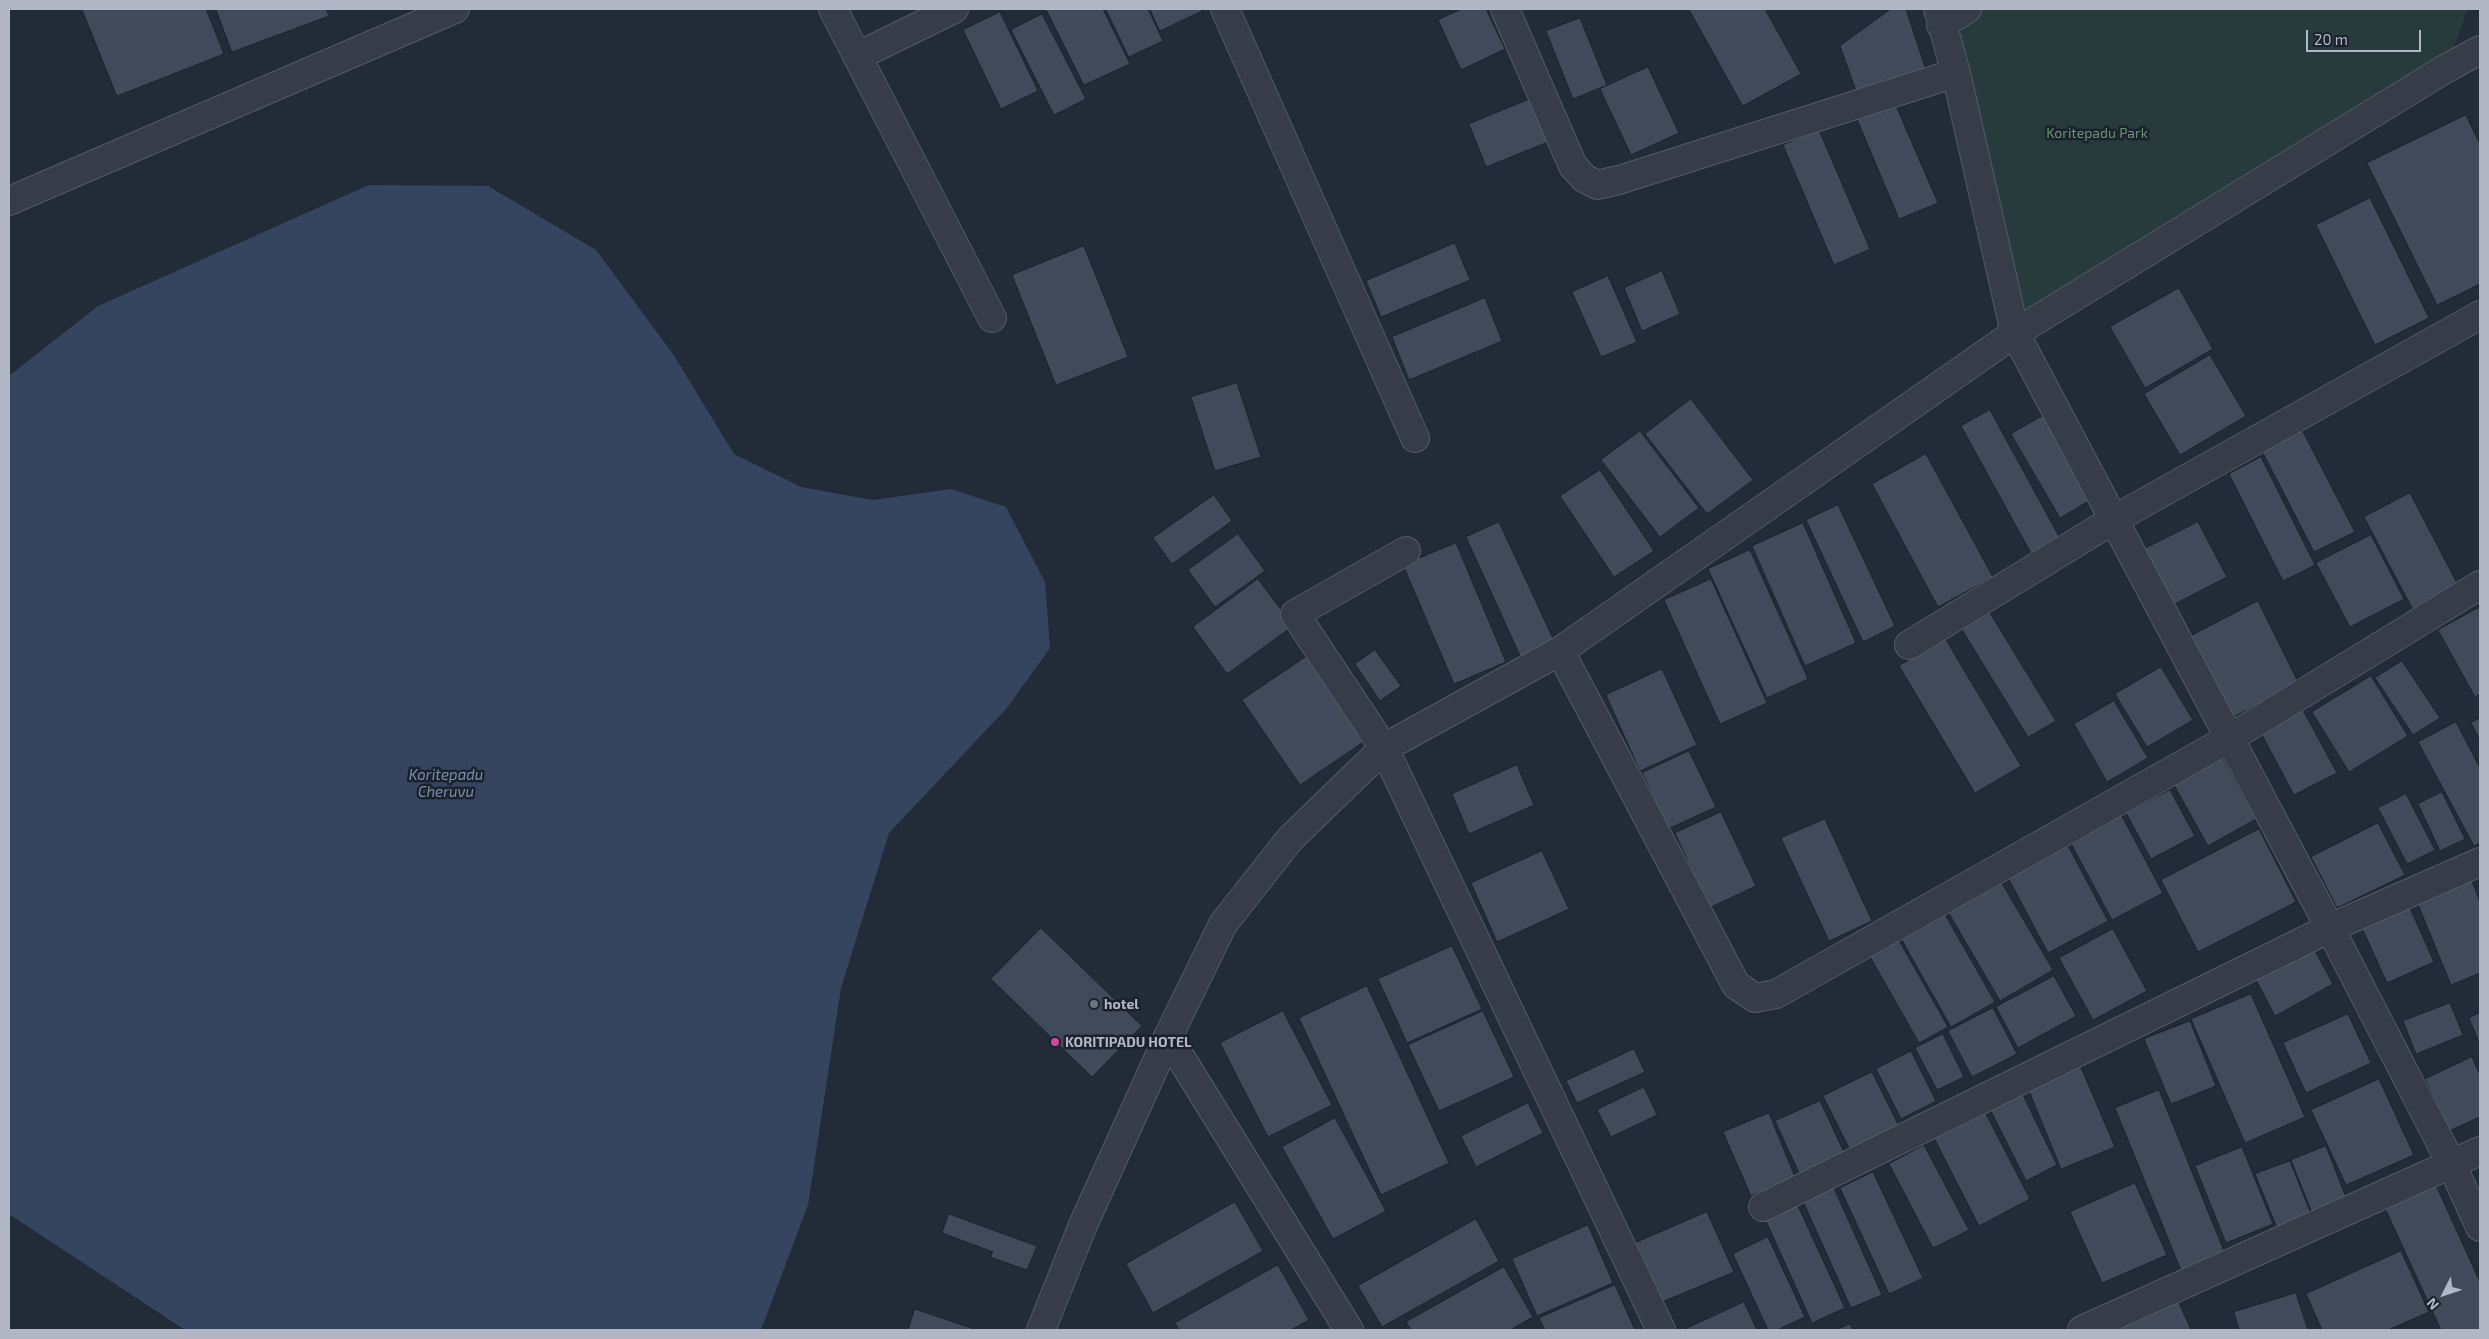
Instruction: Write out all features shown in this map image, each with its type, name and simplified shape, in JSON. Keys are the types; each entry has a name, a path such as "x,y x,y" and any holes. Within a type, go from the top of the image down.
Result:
{"street":[{"path":"9,201 454,9"},
{"path":"833,9 992,318"},
{"path":"858,56 954,9"},
{"path":"1225,9 1415,438"},
{"path":"1504,9 1573,166 1584,178 1597,185 1619,180 1956,73"},
{"path":"1967,9 1940,17 1956,73 2015,334 2330,928 2451,1164 2480,1227"},
{"path":"1047,1326 1083,1224 1168,1037 1223,924 1290,839 1384,748 1560,651 2015,334 2445,69 2480,50"},
{"path":"1909,645 2113,520 2480,315"},
{"path":"1406,551 1295,614 1384,748 1661,1330"},
{"path":"1560,651 1736,985 1755,998 1776,994 2230,738 2480,585"},
{"path":"1763,1207 2330,928 2480,862"},
{"path":"1168,1037 1349,1330"},
{"path":"2082,1330 2480,1151"}],"green space":[{"name":"Koritepadu Park","path":"1967,9 2468,9 2452,52 2015,333 1941,25"}],"water":[{"name":"Koritepadu Cheruvu","path":"369,185 488,186 596,250 673,354 734,454 801,487 873,500 951,489 1006,507 1045,582 1050,648 1007,708 889,833 841,988 808,1205 761,1330 185,1330 9,1214 9,376 98,306"}],"building":[{"path":"82,9 206,9 224,54 117,96"},
{"path":"216,9 326,9 329,16 232,52"},
{"path":"1046,9 1103,9 1130,64 1084,85"},
{"path":"1106,9 1148,9 1163,41 1129,57"},
{"path":"1150,9 1206,9 1160,31"},
{"path":"1462,9 1486,9 1505,49 1461,70 1438,20"},
{"path":"1689,9 1765,9 1801,74 1743,106"},
{"path":"1891,9 1906,9 1928,76 1859,99 1840,46"},
{"path":"1000,12 1038,91 1001,109 963,30"},
{"path":"1042,14 1086,99 1054,115 1011,30"},
{"path":"1580,18 1607,85 1573,99 1546,31"},
{"path":"1648,67 1679,133 1631,155 1600,89"},
{"path":"1530,99 1548,142 1486,167 1469,124"},
{"path":"1894,101 1938,203 1899,219 1856,117"},
{"path":"2466,115 2480,144 2480,284 2437,305 2367,163"},
{"path":"1819,130 1870,249 1834,265 1783,145"},
{"path":"2370,198 2429,318 2375,345 2316,225"},
{"path":"1455,243 1470,280 1381,317 1366,281"},
{"path":"1084,246 1128,357 1056,385 1012,275"},
{"path":"1662,271 1680,314 1642,331 1624,288"},
{"path":"1608,276 1637,342 1601,357 1572,292"},
{"path":"2179,288 2213,349 2145,388 2110,327"},
{"path":"1485,298 1502,341 1409,380 1392,337"},
{"path":"2210,355 2246,416 2180,455 2144,394"},
{"path":"1237,383 1261,457 1215,471 1191,397"},
{"path":"1691,399 1753,480 1707,514 1645,434"},
{"path":"1990,410 2061,540 2032,555 1961,426"},
{"path":"2044,415 2092,499 2060,518 2011,434"},
{"path":"2300,426 2355,532 2314,552 2260,447"},
{"path":"1640,431 1699,508 1660,537 1601,460"},
{"path":"1926,454 1993,577 1938,607 1872,484"},
{"path":"2261,457 2315,565 2283,581 2229,474"},
{"path":"1600,470 1654,551 1614,577 1560,496"},
{"path":"2410,493 2459,587 2413,610 2364,517"},
{"path":"1214,495 1232,521 1172,564 1153,538"},
{"path":"1838,505 1895,626 1863,642 1806,520"},
{"path":"1499,522 1556,645 1522,660 1466,537"},
{"path":"2198,522 2227,577 2167,608 2138,552"},
{"path":"1803,523 1856,643 1805,666 1752,546"},
{"path":"1238,534 1265,571 1215,607 1188,570"},
{"path":"2371,535 2404,599 2350,627 2316,563"},
{"path":"1456,543 1506,662 1454,684 1403,565"},
{"path":"1750,550 1808,679 1767,698 1708,569"},
{"path":"1258,579 1293,626 1227,674 1193,627"},
{"path":"1711,579 1767,703 1720,724 1664,600"},
{"path":"2258,601 2299,684 2229,719 2187,638"},
{"path":"2480,607 2480,694 2475,697 2438,630"},
{"path":"1987,608 2056,721 2028,737 1959,625"},
{"path":"1945,638 2021,766 1975,793 1899,666"},
{"path":"1375,650 1401,686 1380,701 1355,664"},
{"path":"1310,654 1368,739 1300,785 1242,700"},
{"path":"2402,661 2440,718 2413,735 2375,678"},
{"path":"2161,667 2193,720 2147,747 2115,694"},
{"path":"1662,669 1697,745 1640,771 1606,695"},
{"path":"2371,676 2408,736 2349,772 2312,712"},
{"path":"2114,701 2148,758 2107,782 2074,724"},
{"path":"2303,710 2337,773 2294,795 2261,733"},
{"path":"2480,718 2480,740 2471,723"},
{"path":"2456,722 2480,768 2480,843 2474,846 2418,742"},
{"path":"2218,749 2256,819 2208,846 2169,776"},
{"path":"1689,751 1716,807 1668,829 1642,773"},
{"path":"1517,765 1534,805 1469,834 1452,794"},
{"path":"2170,790 2195,836 2151,859 2126,813"},
{"path":"2442,792 2465,839 2440,851 2418,804"},
{"path":"2406,794 2435,850 2407,864 2378,808"},
{"path":"2118,809 2163,893 2112,920 2067,836"},
{"path":"1721,812 1756,886 1709,908 1675,833"},
{"path":"1825,819 1872,921 1829,941 1781,838"},
{"path":"2378,823 2405,875 2337,908 2311,857"},
{"path":"2259,829 2296,902 2198,952 2161,880"},
{"path":"2065,840 2108,921 2048,953 2005,872"},
{"path":"1542,851 1569,909 1497,942 1471,883"},
{"path":"2000,880 2053,970 2000,1001 1947,910"},
{"path":"2472,881 2480,902 2480,973 2451,985 2417,902"},
{"path":"2410,908 2434,962 2387,983 2362,928"},
{"path":"1943,911 1995,1002 1951,1027 1899,935"},
{"path":"1041,928 1142,1026 1092,1077 991,979"},
{"path":"2113,929 2147,991 2093,1020 2059,958"},
{"path":"1897,937 1948,1027 1919,1043 1868,953"},
{"path":"1452,946 1482,1009 1407,1043 1378,979"},
{"path":"2313,947 2333,984 2275,1016 2255,978"},
{"path":"2054,976 2076,1016 2018,1048 1996,1007"},
{"path":"1367,986 1449,1163 1381,1195 1299,1018"},
{"path":"2251,994 2305,1117 2245,1143 2191,1019"},
{"path":"2450,1003 2463,1035 2416,1054 2403,1021"},
{"path":"1993,1008 2017,1054 1972,1077 1948,1031"},
{"path":"1283,1011 1332,1105 1268,1137 1220,1043"},
{"path":"1483,1011 1514,1077 1439,1111 1408,1045"},
{"path":"2480,1013 2480,1045 2469,1018"},
{"path":"2348,1014 2371,1063 2306,1093 2283,1043"},
{"path":"2190,1021 2216,1086 2171,1104 2144,1039"},
{"path":"1943,1034 1964,1077 1937,1090 1915,1048"},
{"path":"1634,1049 1645,1072 1577,1103 1566,1081"},
{"path":"1911,1051 1936,1101 1901,1119 1876,1069"},
{"path":"2472,1057 2480,1075 2480,1117 2449,1131 2425,1079"},
{"path":"2080,1065 2115,1147 2061,1169 2027,1086"},
{"path":"1872,1072 1899,1126 1850,1150 1823,1096"},
{"path":"2379,1079 2414,1155 2346,1185 2311,1110"},
{"path":"1644,1087 1657,1115 1611,1137 1597,1110"},
{"path":"2159,1090 2226,1256 2182,1273 2115,1108"},
{"path":"2023,1095 2057,1165 2026,1181 1991,1111"},
{"path":"1820,1101 1845,1154 1800,1175 1775,1121"},
{"path":"1528,1103 1543,1133 1476,1167 1461,1136"},
{"path":"1985,1112 2030,1199 1979,1226 1934,1138"},
{"path":"1769,1113 1795,1177 1751,1196 1723,1132"},
{"path":"1335,1118 1386,1211 1333,1239 1282,1147"},
{"path":"1924,1145 1969,1230 1933,1248 1889,1164"},
{"path":"2326,1146 2349,1205 2314,1218 2291,1160"},
{"path":"2242,1147 2273,1224 2226,1243 2195,1166"},
{"path":"2290,1161 2311,1214 2277,1228 2255,1174"},
{"path":"1873,1172 1923,1278 1889,1294 1840,1188"},
{"path":"2135,1183 2167,1255 2102,1283 2070,1212"},
{"path":"2435,1183 2480,1282 2480,1330 2441,1330 2384,1206"},
{"path":"1833,1186 1882,1295 1851,1308 1802,1199"},
{"path":"1235,1202 1263,1251 1153,1313 1126,1264"},
{"path":"1798,1206 1845,1308 1812,1323 1766,1221"},
{"path":"1707,1212 1734,1272 1662,1302 1635,1243"},
{"path":"949,1214 1037,1246 1027,1270 990,1257 993,1252 942,1233"},
{"path":"1476,1219 1499,1261 1382,1327 1358,1286"},
{"path":"1588,1225 1613,1283 1537,1316 1512,1259"},
{"path":"1768,1237 1805,1317 1777,1330 1768,1330 1733,1254"},
{"path":"2401,1251 2429,1312 2388,1330 2322,1330 2306,1294"},
{"path":"1278,1265 1309,1320 1291,1330 1179,1330 1175,1323"},
{"path":"1504,1267 1533,1317 1510,1330 1411,1330 1406,1322"},
{"path":"1615,1285 1635,1330 1545,1330 1539,1318"},
{"path":"2296,1293 2308,1330 2239,1330 2234,1312"},
{"path":"2176,1296 2191,1330 2113,1330"},
{"path":"1744,1302 1757,1330 1683,1330"},
{"path":"915,1309 977,1330 908,1330"},
{"path":"1850,1324 1853,1330 1836,1330"}],"place":[{"name":"hotel","path":"1094,1004"},
{"name":"KORITIPADU HOTEL","path":"1055,1042"}]}
